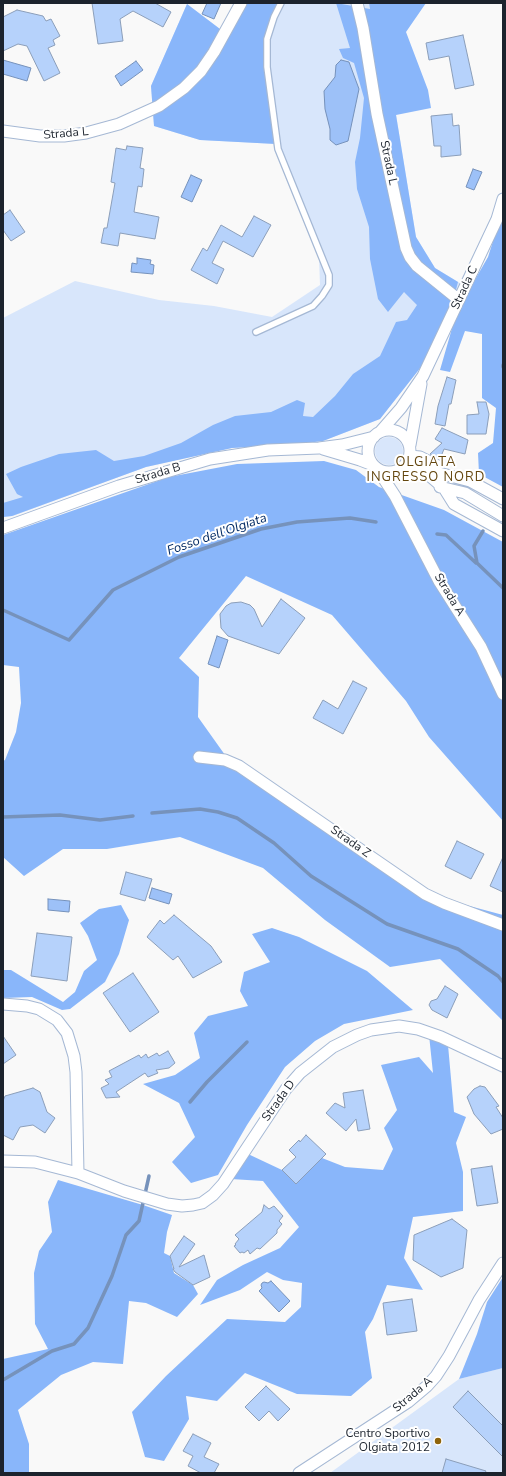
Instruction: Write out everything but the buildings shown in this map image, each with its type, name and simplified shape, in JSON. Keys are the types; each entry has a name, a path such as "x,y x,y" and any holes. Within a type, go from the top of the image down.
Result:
{"street":[{"name":"Strada L","path":"3,131 40,136 75,135 114,126 153,109 176,95 201,71 214,52 241,3"},
{"name":"Strada L","path":"357,3 363,28 377,114 407,252 417,266 459,300"},
{"name":"Strada C","path":"377,435 402,408 423,376 497,219 503,199"},
{"name":"Strada C","path":"410,450 412,426 423,376"},
{"path":"503,516 465,493 439,467 410,450 406,439 401,434 387,430 377,435 368,448 370,460 375,467 384,472 414,468 444,488 454,504 503,531"},
{"name":"Strada B","path":"3,528 119,486 210,459 268,450 319,448 342,445 377,435"},
{"name":"Strada B","path":"319,448 360,460 375,467"},
{"path":"395,496 395,483 410,450"},
{"name":"Strada A","path":"375,467 395,496 439,581 481,647 503,694"},
{"path":"450,477 470,481 503,499"},
{"path":"444,488 465,493"},
{"name":"Strada Z","path":"199,757 225,760 239,766 425,894 444,903 503,925"},
{"path":"3,1004 27,1006 39,1009 57,1020 67,1033 74,1056 76,1072 78,1173"},
{"name":"Strada D","path":"3,1161 35,1162 78,1173 155,1201 182,1206 198,1204 207,1200 223,1184 293,1081 325,1052 340,1042 364,1032 390,1027 418,1029 441,1037 503,1066"},
{"name":"Strada A","path":"299,1473 408,1402 427,1386 436,1376 449,1356 479,1300 503,1263"}],"lane":[{"path":"256,332 313,306 329,285 329,275 278,149 267,67 267,39 274,17 281,3"}],"shaded area":[{"path":"207,3 221,3 214,19 202,14"},
{"path":"245,3 369,3 396,114 416,237 435,268 460,283 451,309 421,367 380,419 323,441 232,448 146,467 13,516 3,517 3,318 75,281 159,300 214,306 272,317 320,285 319,257 276,144 200,140 154,126 151,86 187,4 220,29"},
{"path":"245,3 284,3 272,21 268,74 276,144 200,140 154,126 151,86 187,4 220,29"},
{"path":"336,3 370,9 369,3 426,3 406,32 428,90 431,108 396,115 416,237 435,268 458,282 451,309 421,367 380,419 323,441 232,448 146,467 12,516 3,517 3,503 23,497 17,494 6,474 21,467 59,454 96,450 114,461 144,456 181,443 213,425 235,416 271,412 297,400 305,403 303,416 313,417 335,396 353,374 380,356 396,322 407,320 417,305 404,292 388,312 378,299 370,259 369,227 357,189 355,162 360,138 364,98 354,63 343,58 339,49 350,48"},
{"path":"3,60 31,68 27,81 3,74"},
{"path":"341,60 349,62 359,89 348,141 336,145 330,140 330,129 325,109 324,91 335,77 336,65"},
{"path":"136,61 143,70 121,86 115,76"},
{"path":"473,169 482,172 474,190 466,187"},
{"path":"191,175 202,180 192,202 181,197"},
{"path":"503,210 503,487 479,474 478,453 493,443 496,408 482,398 482,334 465,331 450,372 440,370 457,311 488,257"},
{"path":"137,258 151,260 150,264 154,265 153,274 131,272 132,263 137,264"},
{"path":"389,437 399,441 403,451 399,461 389,465 379,461 375,451 379,441"},
{"path":"324,461 356,470 379,487 444,510 503,542 503,821 429,737 406,701 332,615 246,576 179,658 199,677 198,717 230,762 425,894 503,915 503,1021 440,959 390,967 325,920 263,868 180,837 107,849 63,849 24,876 3,857 3,761 5,760 16,732 21,703 19,667 3,665 3,535 169,477 237,464"},
{"path":"217,636 228,640 219,668 208,664"},
{"path":"152,888 172,894 169,904 149,898"},
{"path":"48,899 70,901 69,912 48,910"},
{"path":"121,905 129,920 119,954 105,982 70,1009 62,1010 32,997 3,998 3,970 11,970 63,1002 75,992 84,971 97,960 88,936 80,923 99,909"},
{"path":"272,928 299,937 367,971 413,1010 344,1024 315,1041 285,1067 247,1125 218,1175 191,1183 172,1162 195,1137 179,1103 143,1084 175,1075 200,1058 194,1033 208,1016 248,1006 240,991 244,972 270,962 252,934"},
{"path":"429,1035 448,1045 454,1112 466,1117 456,1143 463,1172 463,1211 413,1217 404,1258 423,1290 387,1285 373,1319 365,1332 372,1378 351,1396 297,1394 245,1373 217,1401 186,1396 189,1419 164,1461 145,1457 132,1412 166,1376 227,1319 285,1322 301,1307 302,1283 283,1280 267,1272 240,1290 200,1305 217,1280 243,1265 280,1248 299,1227 263,1181 231,1179 248,1154 282,1170 296,1184 322,1158 345,1167 383,1170 393,1149 384,1128 397,1110 381,1065 419,1057 433,1073"},
{"path":"58,1180 172,1215 167,1232 164,1253 170,1256 174,1273 193,1285 198,1294 177,1317 146,1303 129,1301 123,1364 93,1362 61,1375 18,1410 29,1444 29,1473 3,1473 3,1359 48,1349 35,1324 34,1273 39,1251 52,1232 48,1202"},
{"path":"503,1277 503,1368 459,1379 477,1334 487,1302"},
{"path":"271,1281 290,1301 279,1312 259,1291 262,1288 262,1283 268,1283"},
{"name":"Centro Sportivo Olgiata 2012","path":"503,1368 503,1473 330,1473 459,1379"}],"waterway":[{"name":"Fosso dell’Olgiata","path":"3,610 69,640 113,590 179,557 261,529 297,522 350,518 376,522"},
{"name":"Fosso dell’Olgiata","path":"483,531 474,546 477,563 503,588"},
{"name":"Fosso dell’Olgiata","path":"437,534 446,535 476,563"},
{"path":"152,813 200,809 218,812 237,818 274,843 311,876 387,924 458,949 498,976 503,982"},
{"path":"3,817 60,815 100,820 133,816"},
{"path":"190,1102 207,1082 247,1042"},
{"path":"3,1380 52,1351 74,1344 88,1328 112,1276 126,1235 139,1221 149,1176"}],"place":[{"name":"Centro Sportivo Olgiata 2012","path":"438,1441"}],"district":[{"name":"OLGIATA INGRESSO NORD","path":"426,470"}]}
